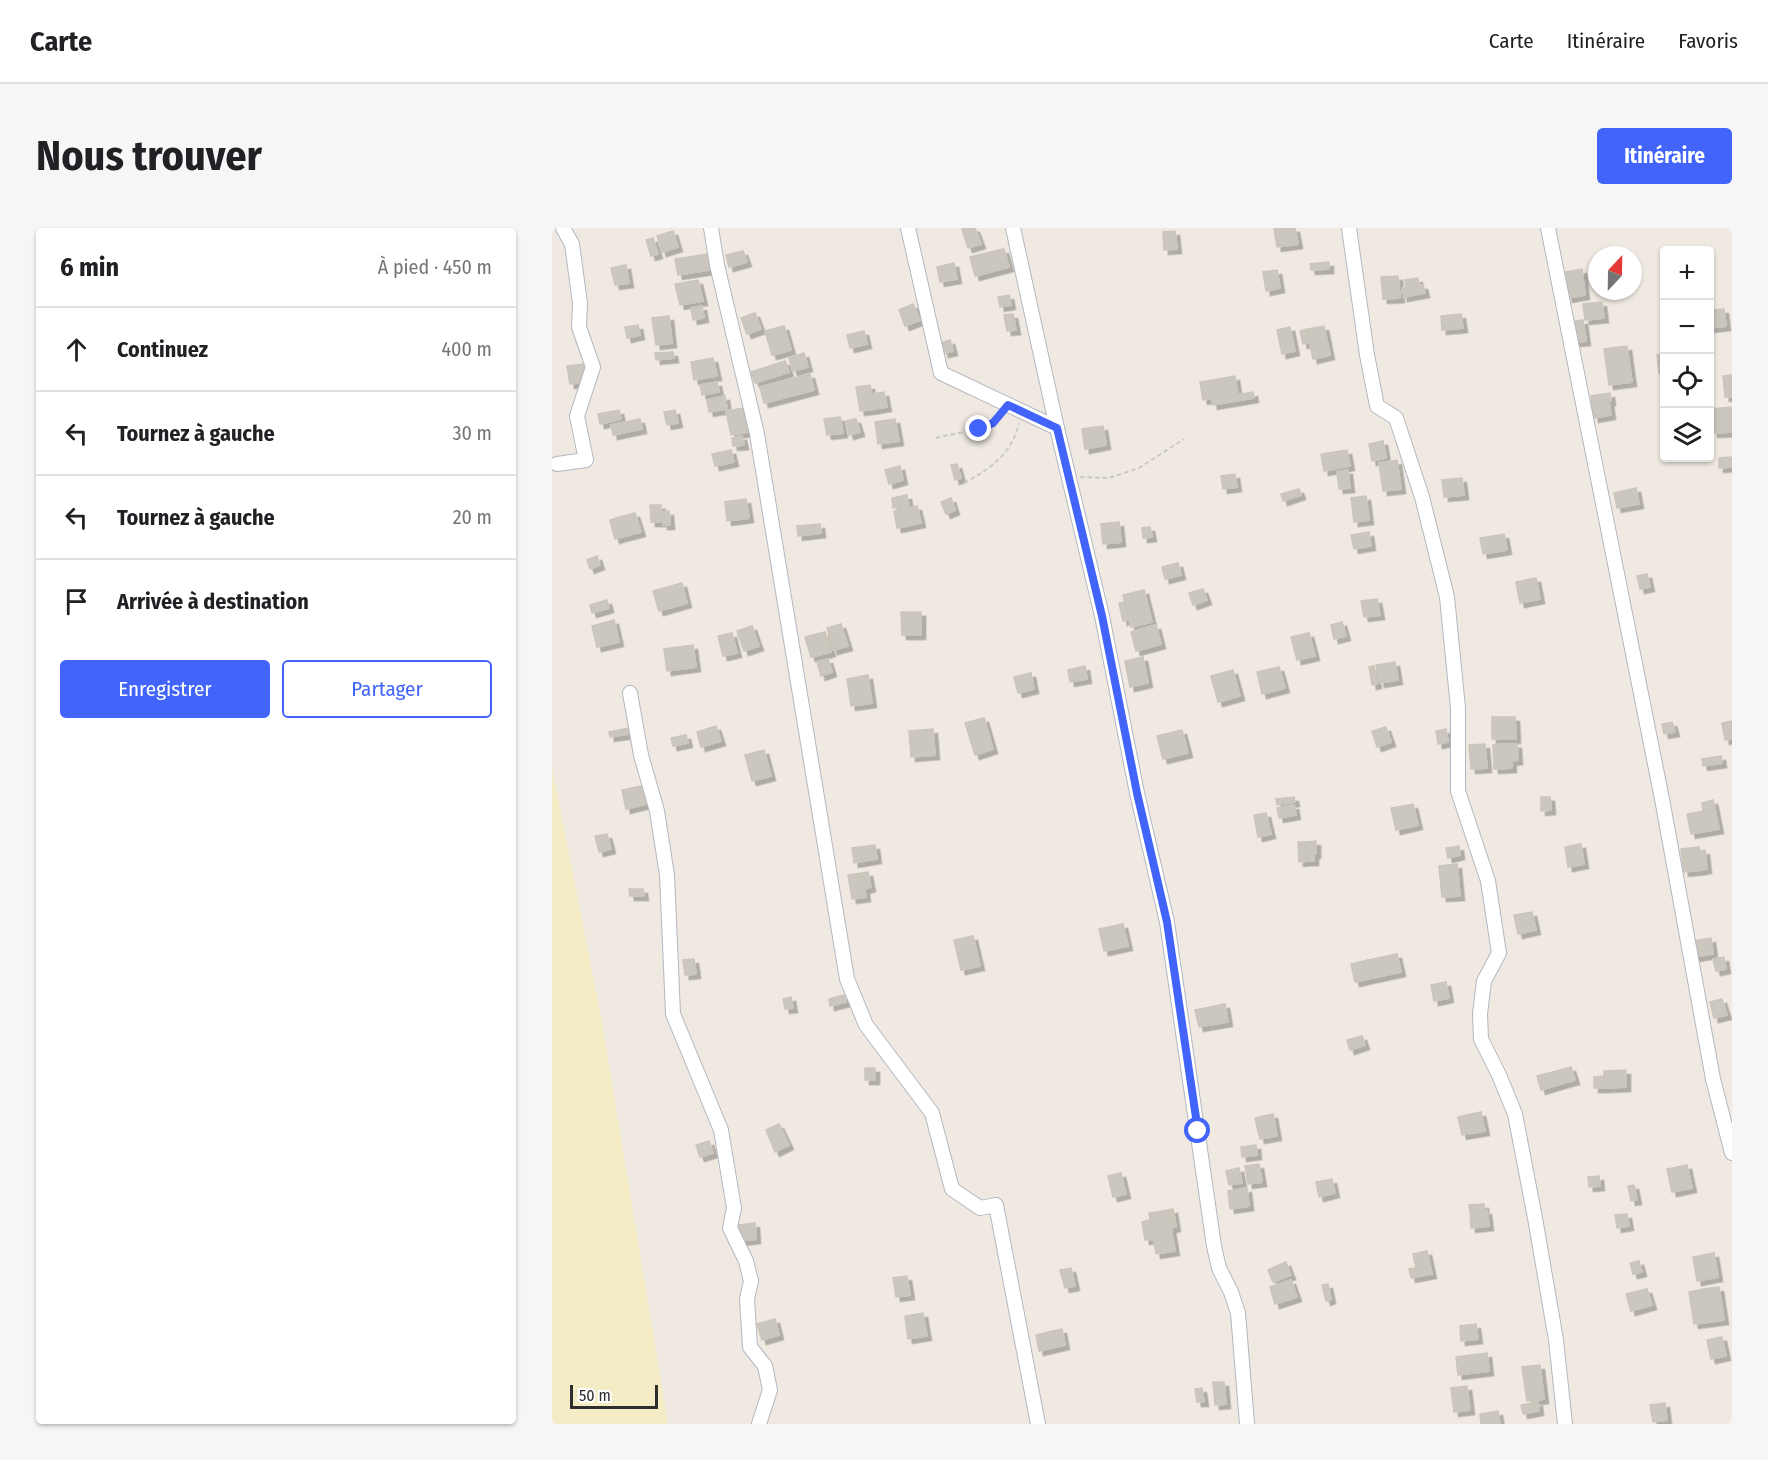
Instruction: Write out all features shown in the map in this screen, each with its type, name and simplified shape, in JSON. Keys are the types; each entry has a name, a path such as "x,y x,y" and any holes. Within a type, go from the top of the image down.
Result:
{"street":[{"path":"557,464 586,460 577,416 593,367 579,327 580,303 572,244 563,228"},
{"path":"711,228 717,265 757,434 847,979 866,1024 932,1113 952,1189 980,1208 996,1205 1038,1424"},
{"path":"908,228 940,373 1057,428"},
{"path":"1013,228 1068,477 1102,616 1137,793 1167,922 1214,1246 1219,1268 1238,1313 1247,1424"},
{"path":"1349,228 1367,355 1377,406 1396,418 1422,497 1447,597 1458,708 1458,791 1488,881 1499,953 1484,981 1480,1014 1481,1039 1515,1114 1556,1340 1565,1424"},
{"path":"1548,228 1662,799 1711,1068 1732,1154"},
{"path":"630,693 641,755 657,811 667,875 673,1014 721,1130 734,1208 730,1228 746,1261 751,1281 747,1299 750,1347 765,1366 770,1390 759,1424"}],"path":[{"path":"936,438 979,429 993,423 1008,405"},
{"path":"964,483 989,469 1005,454 1016,434 1022,412"},
{"path":"1068,477 1109,478 1139,468 1184,439"}],"sand":[{"path":"552,768 601,1017 668,1424 552,1424"}],"building":[{"path":"975,228 981,244 968,248 962,229"},
{"path":"1274,228 1295,228 1298,244 1277,247"},
{"path":"673,231 678,247 662,252 657,236"},
{"path":"1175,231 1177,249 1164,250 1163,232"},
{"path":"653,238 658,254 651,256 646,240"},
{"path":"1004,249 1009,267 975,276 970,257"},
{"path":"743,251 747,262 729,267 726,255"},
{"path":"707,254 710,270 678,275 675,259"},
{"path":"1329,262 1329,269 1311,270 1310,264"},
{"path":"954,263 957,279 940,282 937,267"},
{"path":"626,265 629,283 615,285 611,268"},
{"path":"1582,269 1585,295 1568,298 1564,272"},
{"path":"1277,270 1280,288 1266,291 1263,272"},
{"path":"1398,276 1400,298 1383,299 1381,277"},
{"path":"1418,278 1419,285 1406,288 1405,280"},
{"path":"698,280 703,301 680,305 675,284"},
{"path":"1423,285 1425,293 1403,297 1402,288"},
{"path":"1009,295 1011,305 1000,307 998,297"},
{"path":"1602,302 1604,318 1585,320 1583,304"},
{"path":"913,304 920,320 905,326 899,310"},
{"path":"702,306 704,318 693,320 691,308"},
{"path":"1724,309 1726,326 1714,328 1714,310"},
{"path":"755,313 761,329 747,334 741,318"},
{"path":"1013,314 1016,330 1007,331 1004,315"},
{"path":"1461,314 1463,328 1442,330 1441,316"},
{"path":"669,316 672,343 656,345 652,318"},
{"path":"1583,320 1586,341 1575,342 1572,322"},
{"path":"638,325 640,335 627,338 625,327"},
{"path":"784,326 791,350 772,355 765,331"},
{"path":"1324,326 1330,355 1313,359 1307,329"},
{"path":"1290,327 1295,351 1282,354 1277,330"},
{"path":"1307,329 1309,343 1303,344 1300,331"},
{"path":"864,331 867,344 850,348 847,335"},
{"path":"950,340 953,351 944,353 941,343"},
{"path":"1627,346 1632,382 1609,385 1604,349"},
{"path":"673,352 674,358 656,360 655,353"},
{"path":"804,353 808,367 793,371 789,358"},
{"path":"1657,355 1660,355 1659,373"},
{"path":"713,358 717,376 694,380 691,362"},
{"path":"785,361 789,372 755,383 751,372"},
{"path":"583,364 585,382 570,384 567,366"},
{"path":"810,374 814,390 764,403 760,387"},
{"path":"1732,375 1732,397 1725,397 1723,376"},
{"path":"1235,376 1238,395 1203,400 1200,382"},
{"path":"717,382 719,392 702,395 700,385"},
{"path":"870,385 875,409 860,411 856,387"},
{"path":"884,392 887,407 875,409 872,394"},
{"path":"1253,392 1254,398 1213,405 1212,399"},
{"path":"1610,393 1611,401 1592,404 1591,396"},
{"path":"725,396 727,409 709,412 707,400"},
{"path":"1609,401 1611,415 1594,418 1592,404"},
{"path":"1731,407 1732,432 1714,433 1714,409"},
{"path":"743,408 748,432 731,435 726,411"},
{"path":"619,410 621,419 600,424 598,414"},
{"path":"675,410 678,423 667,425 664,412"},
{"path":"840,417 843,433 827,435 824,419"},
{"path":"640,419 642,429 613,435 611,425"},
{"path":"856,419 860,432 849,435 846,421"},
{"path":"895,419 899,441 878,444 875,422"},
{"path":"1103,426 1106,445 1085,449 1082,429"},
{"path":"742,436 744,445 733,446 732,438"},
{"path":"1383,441 1386,458 1372,461 1369,444"},
{"path":"731,450 734,462 715,466 712,454"},
{"path":"1347,450 1350,466 1324,471 1321,454"},
{"path":"1732,457 1732,467 1719,468 1719,458"},
{"path":"1397,460 1401,489 1383,491 1379,463"},
{"path":"957,464 961,478 955,480 951,465"},
{"path":"900,466 903,480 889,484 885,470"},
{"path":"1348,470 1350,488 1339,489 1337,472"},
{"path":"1235,474 1237,487 1223,489 1221,476"},
{"path":"1462,478 1464,495 1444,497 1442,480"},
{"path":"1636,488 1639,504 1617,508 1614,493"},
{"path":"1299,489 1301,495 1283,501 1281,494"},
{"path":"907,495 909,506 893,508 892,498"},
{"path":"1366,496 1369,520 1354,522 1351,498"},
{"path":"951,498 955,510 946,514 941,502"},
{"path":"746,499 749,518 727,521 725,502"},
{"path":"650,505 661,505 661,522 651,522"},
{"path":"917,506 921,523 897,528 894,511"},
{"path":"669,511 670,525 663,525 662,512"},
{"path":"635,513 641,532 625,536 620,517"},
{"path":"620,517 625,536 615,539 610,520"},
{"path":"1119,522 1121,542 1103,544 1101,524"},
{"path":"820,524 821,533 798,536 797,526"},
{"path":"1150,527 1152,537 1143,538 1142,528"},
{"path":"1369,532 1371,546 1354,549 1351,535"},
{"path":"1504,534 1507,550 1483,554 1480,538"},
{"path":"597,556 600,565 590,569 587,560"},
{"path":"1178,563 1181,575 1165,579 1162,567"},
{"path":"1647,574 1650,587 1640,589 1637,576"},
{"path":"1536,578 1540,599 1520,603 1516,582"},
{"path":"682,583 687,603 659,611 653,591"},
{"path":"1203,589 1207,600 1193,605 1189,593"},
{"path":"1144,590 1152,622 1131,627 1123,595"},
{"path":"1377,599 1380,615 1364,617 1361,601"},
{"path":"607,600 609,608 592,613 590,605"},
{"path":"1125,602 1129,619 1123,621 1119,603"},
{"path":"901,612 921,612 921,635 902,635"},
{"path":"614,620 619,642 597,647 592,626"},
{"path":"1342,622 1346,636 1334,639 1331,625"},
{"path":"841,624 848,646 833,650 827,628"},
{"path":"1156,625 1161,644 1136,651 1131,632"},
{"path":"752,626 759,646 744,651 737,631"},
{"path":"825,632 831,652 811,657 805,637"},
{"path":"732,633 737,653 723,656 718,636"},
{"path":"1309,633 1315,656 1297,660 1291,637"},
{"path":"693,645 696,667 667,671 664,649"},
{"path":"1143,657 1148,683 1130,687 1125,661"},
{"path":"828,659 832,672 821,676 817,662"},
{"path":"1395,662 1398,680 1380,683 1376,665"},
{"path":"1085,666 1087,679 1070,682 1068,670"},
{"path":"1374,666 1377,684 1372,685 1369,667"},
{"path":"1279,667 1285,688 1262,694 1257,672"},
{"path":"1233,670 1240,696 1218,702 1211,676"},
{"path":"1031,673 1034,689 1018,693 1014,677"},
{"path":"868,675 872,703 851,706 847,679"},
{"path":"1492,717 1515,717 1516,739 1492,739"},
{"path":"984,718 993,749 975,755 965,723"},
{"path":"1732,721 1732,739 1725,740 1722,723"},
{"path":"1672,722 1675,732 1664,734 1662,724"},
{"path":"716,726 721,741 701,747 697,732"},
{"path":"1386,727 1391,742 1377,747 1372,731"},
{"path":"628,728 630,734 610,737 609,732"},
{"path":"933,729 935,755 911,757 909,731"},
{"path":"1446,729 1448,742 1438,744 1436,731"},
{"path":"1182,730 1188,753 1163,759 1157,736"},
{"path":"686,735 688,743 673,746 671,738"},
{"path":"1485,744 1487,768 1471,769 1469,745"},
{"path":"1511,744 1517,744 1518,760 1511,761"},
{"path":"1511,744 1512,768 1494,769 1493,745"},
{"path":"764,750 771,776 752,781 745,755"},
{"path":"1721,756 1722,763 1703,766 1702,759"},
{"path":"642,786 646,804 626,809 622,790"},
{"path":"1294,797 1295,802 1277,805 1276,799"},
{"path":"1541,797 1550,797 1551,810 1541,811"},
{"path":"1713,800 1715,809 1703,811 1702,803"},
{"path":"1413,804 1418,825 1396,830 1391,808"},
{"path":"1294,805 1296,815 1279,818 1277,808"},
{"path":"1715,809 1719,829 1691,834 1687,814"},
{"path":"1266,813 1271,834 1258,837 1254,815"},
{"path":"607,834 611,849 599,852 595,836"},
{"path":"1316,841 1314,861 1307,861 1306,842"},
{"path":"1298,842 1306,842 1307,861 1299,862"},
{"path":"1581,844 1584,864 1568,867 1565,847"},
{"path":"875,845 877,859 854,863 852,848"},
{"path":"1459,846 1460,855 1448,858 1446,848"},
{"path":"1699,847 1701,870 1684,872 1681,849"},
{"path":"1705,850 1707,869 1701,870 1699,851"},
{"path":"1457,864 1460,896 1442,897 1439,866"},
{"path":"868,872 871,887 865,889 862,873"},
{"path":"862,873 866,897 852,899 848,875"},
{"path":"629,889 643,889 644,896 630,896"},
{"path":"1532,912 1536,930 1518,934 1514,915"},
{"path":"1123,924 1128,946 1104,951 1099,929"},
{"path":"973,936 980,966 961,970 954,940"},
{"path":"1711,938 1713,954 1695,957 1692,941"},
{"path":"1397,954 1401,972 1373,978 1368,960"},
{"path":"1724,957 1726,969 1716,971 1713,959"},
{"path":"694,959 696,974 685,975 683,960"},
{"path":"1368,960 1373,978 1355,982 1351,964"},
{"path":"1446,982 1449,998 1434,1001 1431,985"},
{"path":"844,995 846,1002 830,1006 829,999"},
{"path":"791,997 793,1008 785,1009 783,999"},
{"path":"1722,999 1727,1015 1714,1018 1710,1002"},
{"path":"1225,1004 1228,1022 1199,1027 1195,1010"},
{"path":"1362,1036 1365,1045 1350,1050 1347,1040"},
{"path":"1571,1067 1575,1080 1557,1085 1553,1072"},
{"path":"865,1068 875,1068 875,1080 865,1080"},
{"path":"1626,1070 1626,1087 1604,1088 1604,1071"},
{"path":"1553,1072 1557,1085 1541,1090 1537,1076"},
{"path":"1604,1076 1604,1088 1594,1088 1594,1077"},
{"path":"1481,1112 1485,1131 1462,1135 1458,1117"},
{"path":"1273,1114 1277,1136 1260,1139 1255,1118"},
{"path":"779,1124 789,1145 775,1152 766,1130"},
{"path":"709,1141 713,1153 700,1157 696,1145"},
{"path":"1256,1145 1257,1155 1242,1157 1241,1147"},
{"path":"1259,1164 1262,1182 1248,1184 1245,1166"},
{"path":"1687,1165 1692,1188 1672,1192 1667,1169"},
{"path":"1239,1168 1242,1183 1229,1185 1226,1171"},
{"path":"1121,1173 1126,1194 1113,1197 1108,1176"},
{"path":"1599,1176 1600,1186 1589,1187 1588,1177"},
{"path":"1332,1179 1335,1193 1319,1197 1316,1182"},
{"path":"1634,1185 1637,1200 1631,1201 1628,1186"},
{"path":"1247,1188 1249,1206 1230,1209 1228,1191"},
{"path":"1484,1204 1484,1210 1470,1211 1469,1205"},
{"path":"1173,1209 1176,1227 1171,1228 1168,1210"},
{"path":"1168,1210 1175,1251 1156,1254 1149,1213"},
{"path":"1487,1210 1489,1226 1471,1228 1470,1211"},
{"path":"1627,1214 1629,1226 1617,1228 1615,1215"},
{"path":"1150,1220 1153,1239 1145,1240 1142,1222"},
{"path":"755,1223 756,1239 740,1241 739,1225"},
{"path":"1427,1251 1432,1274 1411,1278 1409,1269 1416,1268 1413,1254"},
{"path":"1714,1253 1718,1277 1697,1281 1693,1257"},
{"path":"1639,1261 1642,1272 1633,1274 1630,1263"},
{"path":"1286,1262 1291,1275 1273,1282 1268,1270"},
{"path":"1071,1268 1075,1286 1065,1288 1060,1270"},
{"path":"907,1276 910,1295 896,1297 893,1278"},
{"path":"1291,1280 1297,1297 1275,1304 1270,1287"},
{"path":"1328,1284 1331,1299 1326,1301 1322,1285"},
{"path":"1719,1287 1724,1320 1709,1322 1704,1289"},
{"path":"1647,1289 1652,1305 1631,1311 1626,1294"},
{"path":"1704,1289 1709,1322 1694,1324 1689,1292"},
{"path":"923,1313 927,1336 908,1339 905,1316"},
{"path":"775,1319 779,1335 762,1340 757,1324"},
{"path":"1476,1324 1478,1339 1461,1341 1460,1326"},
{"path":"1062,1329 1065,1345 1039,1351 1036,1335"},
{"path":"1722,1337 1726,1356 1711,1359 1707,1340"},
{"path":"1487,1353 1489,1371 1458,1375 1456,1357"},
{"path":"1540,1365 1544,1399 1527,1401 1522,1367"},
{"path":"1213,1382 1224,1382 1226,1404 1215,1405"},
{"path":"1467,1386 1470,1410 1454,1412 1451,1388"},
{"path":"1202,1388 1204,1402 1197,1402 1195,1389"},
{"path":"1538,1402 1539,1411 1523,1414 1521,1405"},
{"path":"1665,1403 1667,1420 1653,1422 1650,1405"},
{"path":"1498,1411 1500,1424 1481,1424 1480,1414"}],"route":[{"path":"979,429 993,423 1008,405 1057,428 1102,616 1137,793 1167,922 1198,1131"}]}
